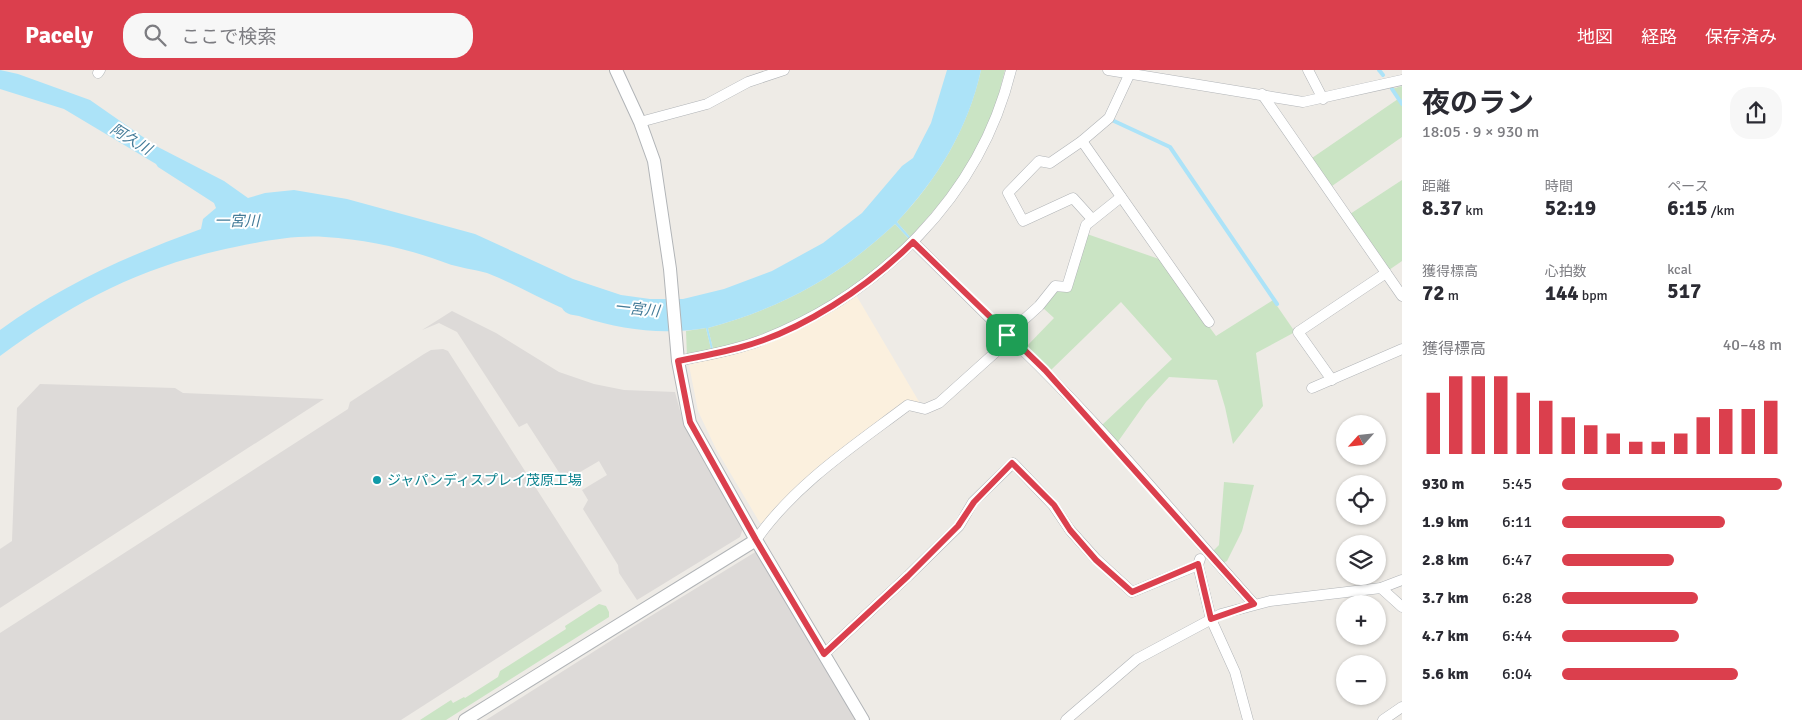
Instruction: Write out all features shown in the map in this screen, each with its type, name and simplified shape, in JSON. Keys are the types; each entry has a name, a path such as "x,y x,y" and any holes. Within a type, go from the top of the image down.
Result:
{"street":[{"path":"616,70 640,122 654,161 670,269 678,359 690,422 756,540 863,720"},
{"path":"640,122 707,104 748,82 784,70"},
{"path":"678,359 738,348 806,321 854,291 913,242 950,199 980,151 994,124 1011,70"},
{"path":"1108,70 1130,72 1303,102 1402,80"},
{"path":"1308,70 1323,99"},
{"path":"1092,219 1073,198 1023,221 1008,192 1039,161 1050,164 1082,141 1109,118 1130,72"},
{"path":"1262,94 1402,296"},
{"path":"1082,141 1209,322"},
{"path":"1007,335 1039,306 1055,286 1067,287 1086,225 1121,197"},
{"path":"913,242 1045,370 1254,604"},
{"path":"1332,380 1298,332 1386,273"},
{"path":"465,720 756,540 765,526 824,468 908,404 925,409 939,403 1008,341 1007,335"},
{"path":"1312,388 1401,352"},
{"path":"824,654 908,576 958,526 974,502 1012,463 1054,505 1070,530 1096,560 1132,592 1198,564"},
{"path":"1205,549 1198,564 1211,619 1235,672 1248,720"},
{"path":"1066,720 1137,659 1211,619 1254,604 1381,588 1402,580"},
{"path":"1381,588 1402,607"},
{"path":"1383,720 1402,707"}],"shaded area":[{"path":"856,295 921,405 877,426 819,466 760,523 716,449 698,411 689,365 787,335"},
{"path":"452,311 496,333 559,372 594,384 624,390 675,392 682,418 697,450 743,528 740,537 637,600 619,573 618,565 583,509 588,500 582,490 607,475 599,461 575,475 562,477 527,423 519,427 457,332 439,323 422,330"},
{"name":"ジャパンディスプレイ茂原工場","path":"443,349 448,351 602,591 401,720 0,720 0,633 348,409 350,402 424,354 431,350"},
{"path":"40,384 175,388 183,393 324,399 0,608 0,549 12,541 17,408"},
{"path":"757,551 857,720 486,720 623,633"}],"green space":[{"path":"981,70 1005,70 991,122 966,168 933,212 910,237 897,222 926,188 950,152 968,112"},
{"path":"1402,86 1402,137 1332,186 1312,158 1398,99 1392,89"},
{"path":"1402,180 1402,261 1389,270 1350,214"},
{"path":"895,224 909,239 866,277 843,293 794,321 740,342 713,349 708,328 736,320 786,300 809,288 852,260"},
{"path":"1087,234 1159,259 1216,336 1273,300 1295,332 1256,353 1263,406 1233,444 1217,380 1169,377 1146,402 1117,443 1102,425 1172,359 1121,302 1051,370 1026,347 1054,318 1042,307 1057,290 1070,290"},
{"path":"706,328 711,349 687,357 686,331"},
{"path":"1224,482 1254,485 1242,531 1227,561 1223,563 1212,552 1219,545"},
{"path":"599,604 606,606 609,617 446,720 420,720 451,700 453,703 465,698 498,677 500,671 566,629 565,626"}],"water":[{"name":"一宮川","path":"0,70 18,74 90,100 156,146 224,181 248,198 265,193 294,190 347,199 475,234 573,279 621,295 650,299 683,299 724,289 772,271 823,243 862,213 902,166 913,158 931,123 947,70 981,70 968,112 950,152 926,188 897,222 910,237 909,239 895,224 852,260 809,288 786,300 736,320 708,328 713,349 711,349 706,328 658,331 612,325 568,314 562,308 487,273 387,246 356,240 302,237 235,247 171,264 140,275 111,288 55,319 0,356 0,330 23,314 97,272 148,249 201,229 203,219 216,208 214,203 156,164 64,109 0,89"}],"waterway":[{"path":"1379,70 1383,75"},
{"path":"1392,89 1402,104"},
{"path":"1114,121 1170,147 1277,304"}],"place":[{"name":"ジャパンディスプレイ茂原工場","path":"377,480"}],"route":[{"path":"913,242 1007,335 1045,370 1100,429 1254,604 1211,619 1198,564 1132,592 1096,560 1070,530 1054,505 1012,463 974,502 958,526 908,576 824,654 756,540 690,422 678,361 738,348 806,321 854,291 901,254 913,242"}],"water label":[{"name":"阿久川","path":"131,139"}]}
